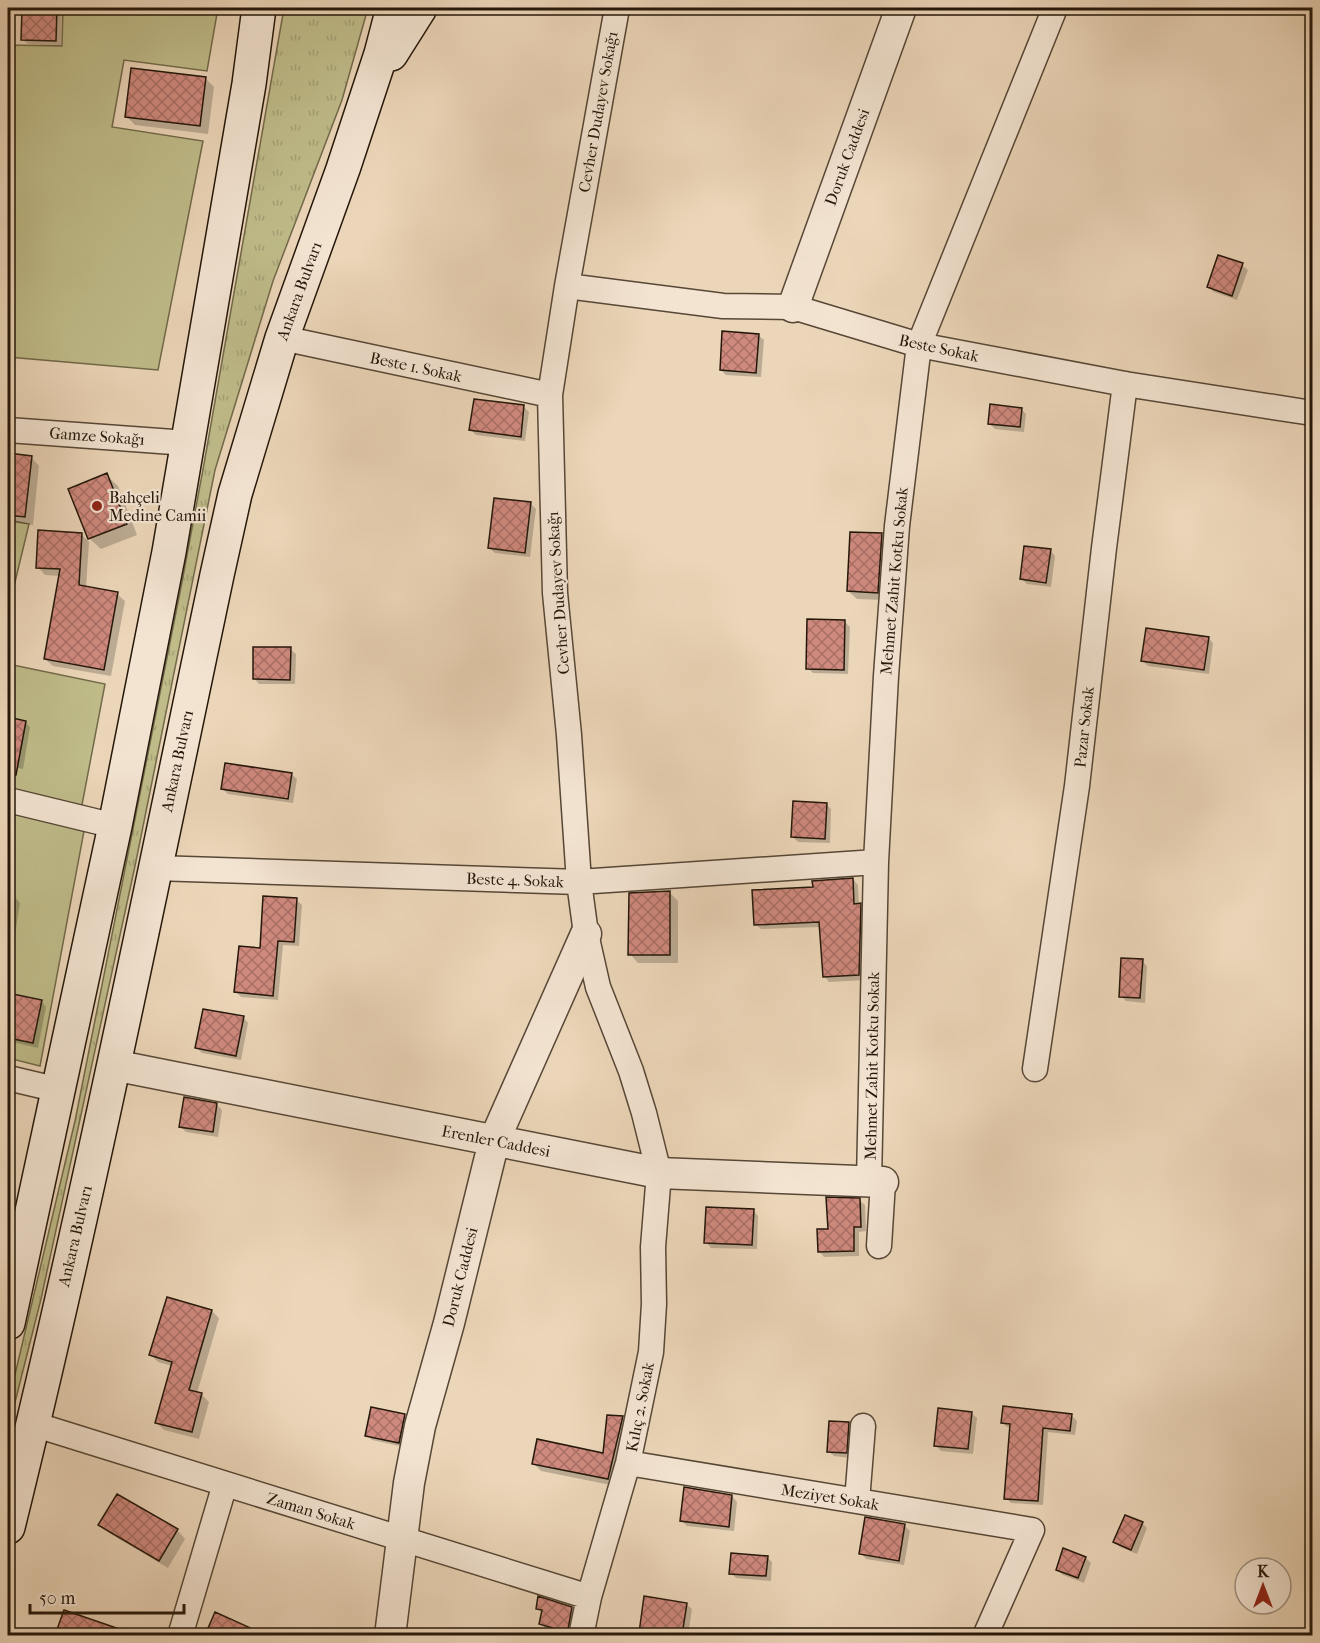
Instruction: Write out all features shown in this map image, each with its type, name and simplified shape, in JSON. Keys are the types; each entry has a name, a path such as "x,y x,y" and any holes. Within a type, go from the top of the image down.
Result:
{"main road":[{"path":"8,1323 116,826 169,552 247,96 259,8"},
{"name":"Ankara Bulvarı","path":"8,1527 113,1065 236,494 282,338 343,169 393,8"},
{"path":"369,89 420,8"}],"street":[{"name":"Cevher Dudayev Sokağı","path":"617,8 567,286 550,396 555,593 570,735 579,882 586,934 598,987 631,1071 659,1173"},
{"name":"Doruk Caddesi","path":"793,307 900,8"},
{"name":"Mehmet Zahit Kotku Sokak","path":"879,1246 876,1182 876,862 897,526 919,345 1055,8"},
{"name":"Beste Sokak","path":"567,286 723,306 793,307 919,345 1125,384 1312,413"},
{"name":"Beste 1. Sokak","path":"282,338 550,396"},
{"name":"Pazar Sokak","path":"1035,1069 1077,786 1125,384"},
{"name":"Gamze Sokağı","path":"8,430 187,442"},
{"path":"8,800 116,826"},
{"name":"Beste 4. Sokak","path":"155,868 579,882 876,862"},
{"name":"Doruk Caddesi","path":"390,1635 409,1483 420,1426 449,1323 494,1141 586,934"},
{"name":"Erenler Caddesi","path":"113,1065 659,1173 876,1182"},
{"path":"8,1078 59,1090"},
{"name":"Kılıç 2. Sokak","path":"581,1635 589,1597 628,1463 651,1352 654,1304 653,1247 659,1173"},
{"name":"Zaman Sokak","path":"33,1424 589,1597"},
{"path":"857,1501 863,1426"},
{"name":"Meziyet Sokak","path":"628,1463 1032,1530 985,1635"},
{"path":"180,1635 225,1484"}],"green space":[{"path":"63,8 218,8 207,71 124,60 112,127 203,141 158,370 8,357 8,45 62,46"},
{"path":"284,8 368,8 342,100 273,281 215,470 135,866 41,1299 8,1430 8,1404 75,1121 182,582"},
{"path":"8,520 29,524 8,611"},
{"path":"8,664 105,684 81,810 8,791"},
{"path":"8,812 84,831 40,1066 8,1058"}],"building":[{"path":"22,8 57,8 56,41 21,40"},
{"path":"131,68 206,77 200,126 125,117"},
{"path":"1218,255 1243,263 1232,296 1207,287"},
{"path":"722,331 759,334 756,373 720,370"},
{"path":"474,399 524,405 521,437 469,430"},
{"path":"990,404 1022,408 1020,427 988,424"},
{"path":"8,453 32,456 25,517 8,515"},
{"name":"Bahçeli Medine Camii","path":"107,473 127,524 88,539 68,489"},
{"path":"494,498 531,502 525,553 488,548"},
{"path":"38,530 82,533 79,585 118,592 104,670 44,659 60,569 36,568"},
{"path":"850,532 882,533 878,593 847,591"},
{"path":"1024,546 1051,549 1046,583 1020,579"},
{"path":"807,619 845,620 844,670 806,669"},
{"path":"1146,628 1209,637 1204,670 1141,661"},
{"path":"253,647 291,647 290,680 253,679"},
{"path":"8,717 26,721 16,775 8,774"},
{"path":"225,763 292,773 288,799 221,789"},
{"path":"793,801 827,803 825,839 791,837"},
{"path":"853,878 854,904 861,903 859,975 823,977 819,922 754,925 752,890 813,887 812,881"},
{"path":"670,891 670,955 628,955 629,893"},
{"path":"263,896 297,898 294,942 278,941 273,996 234,992 239,946 260,948"},
{"path":"1121,958 1143,959 1140,998 1119,997"},
{"path":"8,993 42,1000 33,1043 8,1038"},
{"path":"203,1009 244,1016 236,1056 195,1048"},
{"path":"184,1097 217,1103 213,1132 179,1127"},
{"path":"826,1197 860,1198 861,1227 854,1227 854,1251 818,1252 817,1229 828,1229"},
{"path":"706,1207 754,1209 752,1245 704,1243"},
{"path":"167,1297 212,1310 189,1390 202,1393 192,1432 155,1423 172,1362 149,1355"},
{"path":"1003,1406 1072,1414 1070,1431 1043,1428 1038,1501 1004,1499 1010,1424 1001,1423"},
{"path":"371,1407 405,1414 399,1443 365,1436"},
{"path":"938,1408 972,1412 968,1449 934,1446"},
{"path":"607,1415 623,1416 608,1479 532,1464 537,1439 603,1453"},
{"path":"829,1421 849,1422 847,1453 827,1452"},
{"path":"684,1487 732,1495 729,1527 680,1521"},
{"path":"117,1494 178,1529 159,1561 98,1525"},
{"path":"1125,1515 1143,1522 1131,1550 1113,1542"},
{"path":"865,1517 905,1524 899,1561 859,1554"},
{"path":"1063,1548 1086,1557 1078,1578 1056,1570"},
{"path":"731,1553 768,1556 766,1576 729,1574"},
{"path":"538,1596 572,1607 567,1635 552,1635 553,1628 539,1624 542,1610 536,1609"},
{"path":"644,1596 687,1603 682,1635 639,1633"},
{"path":"64,1610 131,1633 130,1635 55,1635"},
{"path":"215,1612 266,1635 205,1635"}],"place":[{"name":"Bahçeli Medine Camii","path":"97,506"}]}
